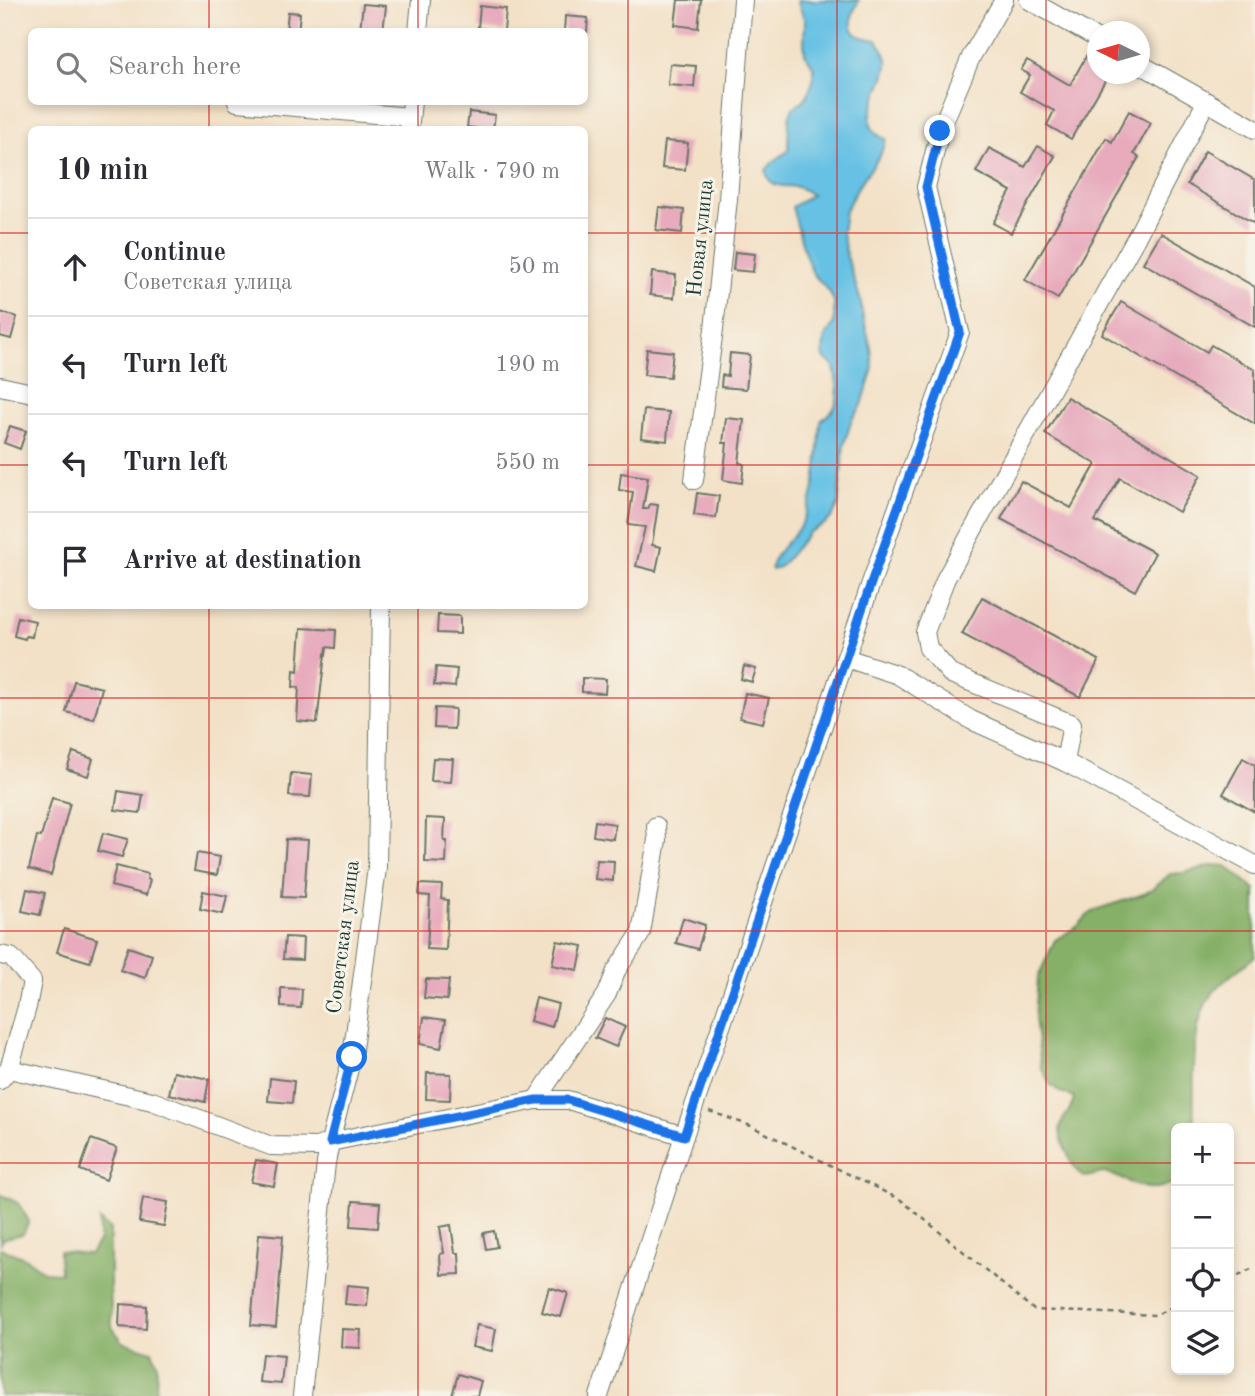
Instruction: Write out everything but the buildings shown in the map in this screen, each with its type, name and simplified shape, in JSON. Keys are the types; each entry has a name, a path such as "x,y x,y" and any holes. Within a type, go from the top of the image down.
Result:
{"street":[{"path":"418,28 421,0"},
{"name":"Новая улица","path":"694,480 728,199 743,0"},
{"path":"599,1396 694,1105 960,332 926,187 940,131 971,57 1004,0"},
{"path":"1029,0 1087,33"},
{"path":"1150,70 1255,129"},
{"path":"1065,762 1072,724 951,674 928,648 925,632 946,578 1136,238 1206,102"},
{"path":"274,105 410,116"},
{"path":"0,386 28,392"},
{"name":"Советская улица","path":"302,1396 326,1163 352,1057 377,868 381,609"},
{"path":"846,658 898,675 971,720 1065,762 1255,865"},
{"path":"536,1100 607,994 616,971 640,933 657,840 656,826"},
{"path":"0,955 11,957 32,981 27,1007 4,1075 152,1101 271,1146 317,1147 330,1142 536,1100 568,1100 684,1136"}],"path":[{"path":"694,1105 751,1126 901,1200 1034,1310 1156,1315 1171,1308"},
{"path":"1234,1278 1255,1267"}],"green space":[{"path":"1215,865 1226,866 1255,889 1255,956 1218,988 1202,1012 1194,1062 1194,1123 1171,1123 1171,1184 1148,1188 1103,1173 1082,1176 1068,1156 1060,1132 1074,1097 1060,1092 1050,1084 1041,1067 1035,1018 1038,977 1055,940 1078,926 1088,915 1098,909 1144,894 1170,874"},
{"path":"0,1194 18,1203 29,1221 23,1234 2,1239 0,1245"},
{"path":"99,1220 110,1229 112,1327 123,1342 152,1351 157,1363 156,1396 0,1396 0,1248 27,1259 44,1272 60,1273 59,1251 90,1254 99,1240"}],"water":[{"path":"797,0 859,0 853,14 852,28 861,37 877,40 887,60 871,115 871,125 876,133 886,139 880,156 859,185 845,211 842,233 861,302 873,368 862,405 852,419 844,444 838,506 826,523 809,532 781,566 772,570 777,554 798,529 807,511 816,473 821,421 834,408 838,393 834,366 824,358 823,350 825,337 834,322 834,301 829,291 813,274 792,207 812,195 799,188 773,183 766,170 788,151 789,117 793,108 807,96 813,81 814,68 805,54 805,21"}],"route":[{"path":"352,1057 330,1142 536,1100 568,1100 684,1136 871,583 960,332 926,187 940,131"}]}
